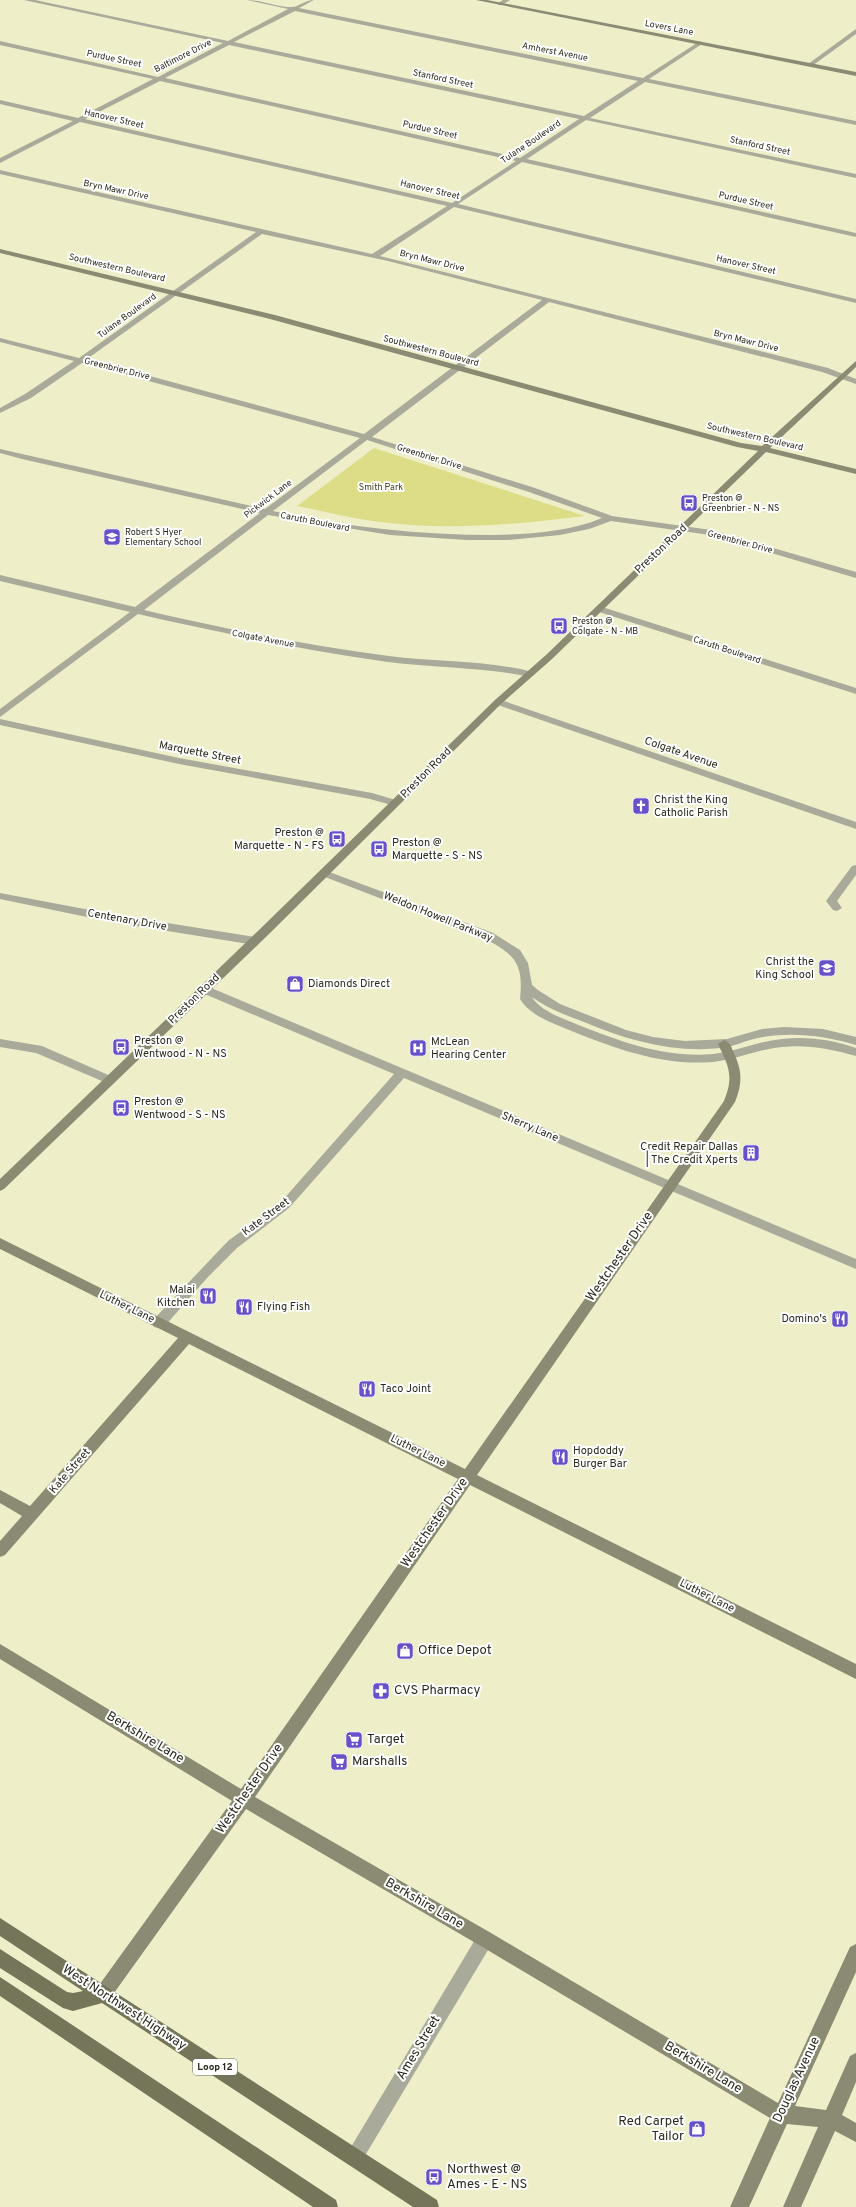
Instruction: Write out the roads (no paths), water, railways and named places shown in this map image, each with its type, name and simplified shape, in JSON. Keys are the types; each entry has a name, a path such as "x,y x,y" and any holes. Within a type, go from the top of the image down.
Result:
{"main road":[{"name":"West Northwest Highway","path":"0,1926 430,2207"},
{"path":"0,1958 63,1999 73,2002 103,1994"},
{"path":"0,1986 329,2207"}],"street":[{"name":"Stanford Street","path":"27,0 856,176"},
{"name":"Amherst Avenue","path":"250,0 856,123"},
{"name":"Baltimore Drive","path":"0,161 311,0"},
{"name":"Lovers Lane","path":"479,0 856,74"},
{"path":"500,4 507,0"},
{"path":"810,64 856,31"},
{"name":"Purdue Street","path":"0,43 856,235"},
{"name":"Tulane Boulevard","path":"374,257 700,43"},
{"name":"Hanover Street","path":"0,102 453,205 856,301"},
{"name":"Bryn Mawr Drive","path":"0,172 101,197 262,231 374,257 388,258 547,300 825,370 856,382"},
{"name":"Tulane Boulevard","path":"0,411 28,396 81,360 262,231"},
{"name":"Southwestern Boulevard","path":"0,251 176,292 740,445 764,449 856,472"},
{"name":"Pickwick Lane","path":"0,714 547,300"},
{"name":"Greenbrier Drive","path":"0,340 81,360 365,437 532,490 610,518 711,533 856,575"},
{"name":"Preston Road","path":"0,1186 255,941 498,702 599,609 764,449 856,364"},
{"name":"Caruth Boulevard","path":"0,451 266,513 359,530 447,538 522,536 584,527 610,518"},
{"name":"Colgate Avenue","path":"0,578 231,633 315,648 390,659 500,668 530,674"},
{"name":"Caruth Boulevard","path":"599,609 856,691"},
{"name":"Colgate Avenue","path":"498,702 856,826"},
{"name":"Marquette Street","path":"0,722 179,762 372,796 395,803"},
{"path":"837,908 831,901 856,868"},
{"name":"Weldon Howell Parkway","path":"324,873 489,936 517,954 524,969 527,987 526,999 534,1008 595,1036 637,1052 663,1057 713,1058 726,1050 762,1033 781,1032 828,1034 856,1041"},
{"name":"Centenary Drive","path":"0,896 111,918 255,941"},
{"name":"Weldon Howell Parkway","path":"527,987 535,995 548,1003 622,1034 665,1044 726,1050 792,1042 845,1048 856,1052"},
{"name":"Sherry Lane","path":"204,989 856,1264"},
{"path":"0,1043 38,1049 109,1080"},
{"path":"663,1057 665,1044"},
{"name":"Westchester Drive","path":"103,1994 243,1799 729,1102 737,1086 736,1071 726,1050"},
{"name":"Kate Street","path":"159,1323 239,1237 260,1220 285,1205 402,1073"},
{"name":"Luther Lane","path":"0,1243 468,1476 856,1672"},
{"name":"Kate Street","path":"0,1550 187,1337"},
{"path":"0,1496 32,1514"},
{"name":"Berkshire Lane","path":"0,1651 243,1799 485,1939 780,2114 830,2119 856,2133"},
{"name":"Ames Street","path":"354,2158 485,1939"},
{"name":"Douglas Avenue","path":"739,2207 780,2114 856,1955"},
{"path":"792,2207 856,2062"}],"place":[{"name":"Preston @ Greenbrier - N - NS","path":"689,503"},
{"name":"Robert S Hyer Elementary School","path":"112,537"},
{"name":"Preston @ Colgate - N - MB","path":"559,626"},
{"name":"Christ the King Catholic Parish","path":"641,806"},
{"name":"Preston @ Marquette - N - FS","path":"337,839"},
{"name":"Preston @ Marquette - S - NS","path":"379,849"},
{"name":"Christ the King School","path":"827,968"},
{"name":"Diamonds Direct","path":"295,984"},
{"name":"Preston @ Wentwood - N - NS","path":"121,1047"},
{"name":"McLean Hearing Center","path":"418,1048"},
{"name":"Preston @ Wentwood - S - NS","path":"121,1108"},
{"name":"Credit Repair Dallas | The Credit Xperts","path":"751,1153"},
{"name":"Malai Kitchen","path":"208,1296"},
{"name":"Flying Fish","path":"244,1307"},
{"name":"Domino's","path":"840,1319"},
{"name":"Taco Joint","path":"367,1389"},
{"name":"Hopdoddy Burger Bar","path":"560,1457"},
{"name":"Office Depot","path":"405,1651"},
{"name":"CVS Pharmacy","path":"381,1691"},
{"name":"Target","path":"354,1740"},
{"name":"Marshalls","path":"339,1762"},
{"name":"Red Carpet Tailor","path":"697,2129"},
{"name":"Northwest @ Ames - E - NS","path":"434,2177"}],"park label":[{"name":"Smith Park","path":"381,487"}]}
